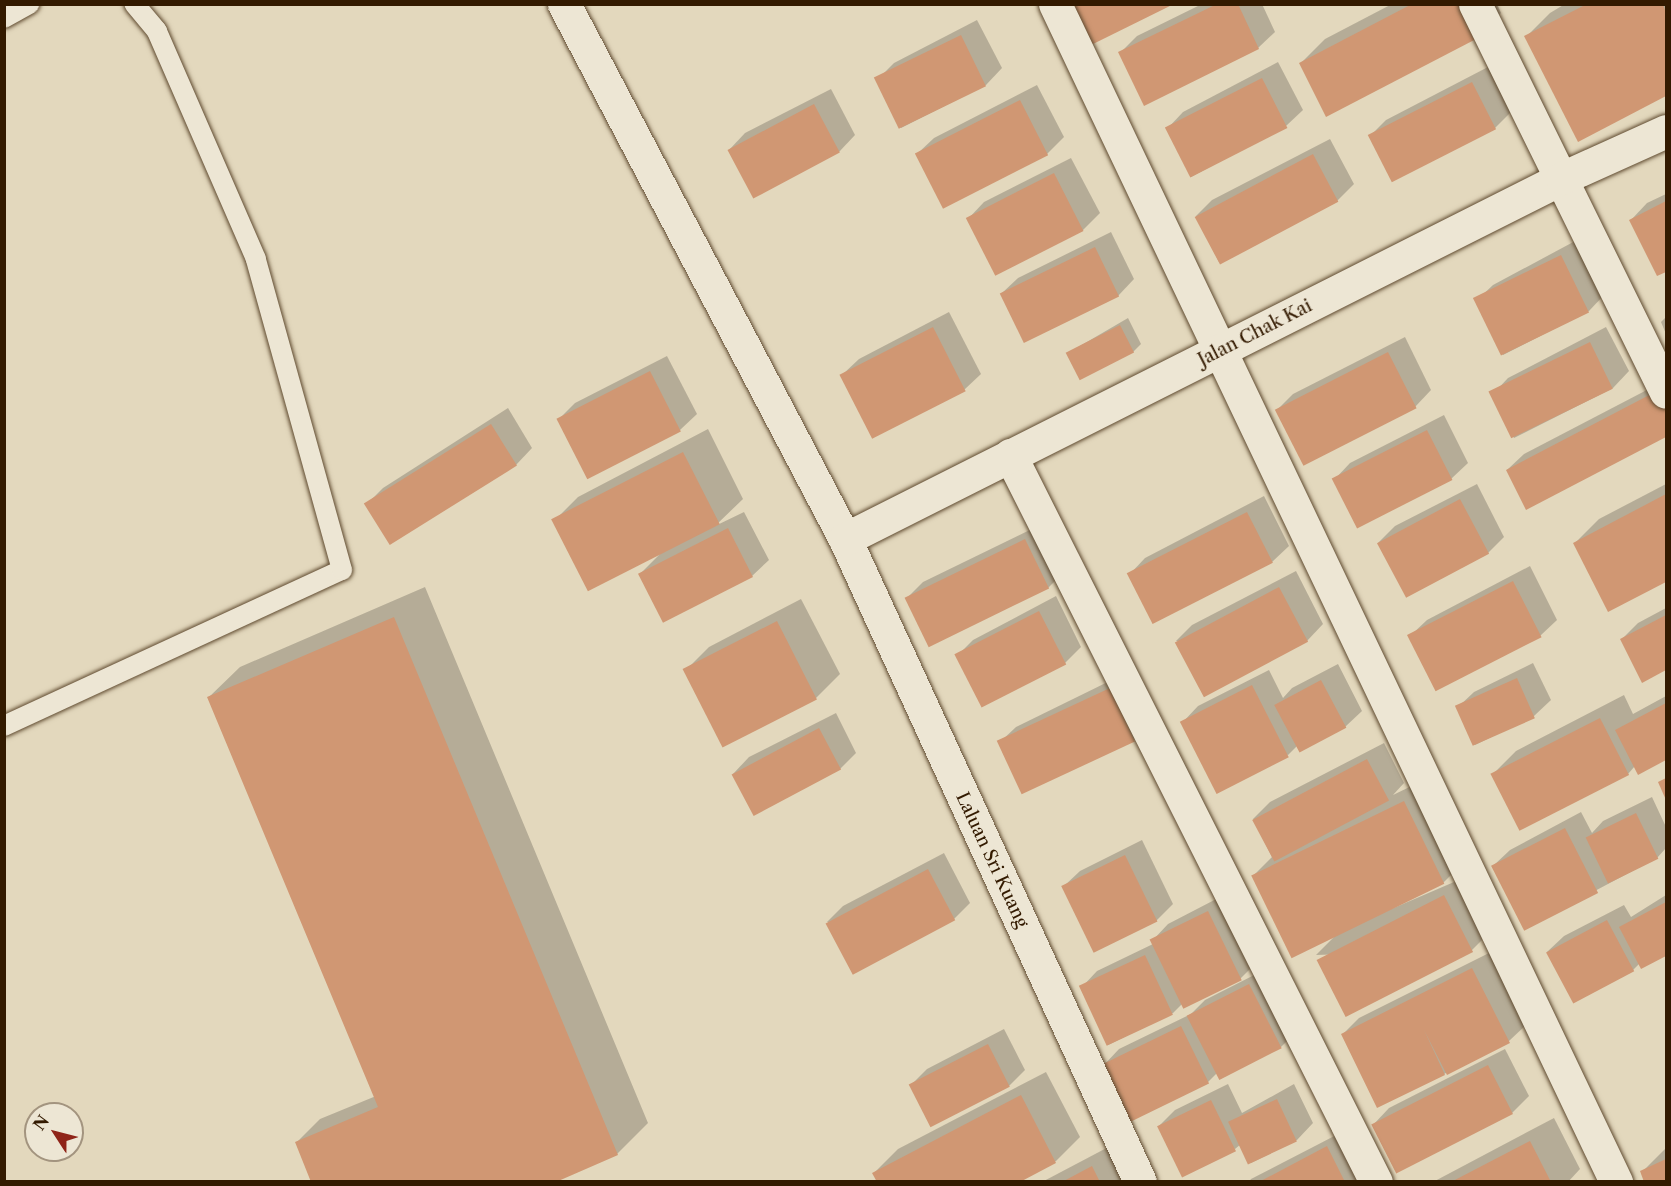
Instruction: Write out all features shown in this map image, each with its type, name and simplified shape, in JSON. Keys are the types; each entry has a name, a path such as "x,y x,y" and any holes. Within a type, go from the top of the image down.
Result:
{"street":[{"name":"Laluan Sri Kuang","path":"564,4 845,539 1140,1182"},
{"path":"1055,4 1616,1182"},
{"path":"1475,4 1666,392"},
{"name":"Jalan Chak Kai","path":"845,539 1562,178 1666,131"},
{"path":"1010,455 1376,1182"}],"lane":[{"path":"4,18 29,4"},
{"path":"4,726 342,570 256,259 157,31 134,4"}],"building":[{"path":"1071,4 1174,4 1091,45"},
{"path":"1217,4 1238,4 1259,49 1144,106 1118,52"},
{"path":"1412,4 1461,4 1478,38 1326,117 1299,63"},
{"path":"1585,5 1663,5 1666,12 1666,96 1578,142 1524,36"},
{"path":"961,35 986,86 899,129 874,78"},
{"path":"1262,78 1287,128 1190,177 1165,127"},
{"path":"1472,82 1496,129 1392,182 1368,135"},
{"path":"1020,100 1048,155 943,209 915,154"},
{"path":"814,104 840,153 753,199 727,150"},
{"path":"1313,154 1338,202 1220,265 1195,217"},
{"path":"1054,173 1084,231 995,276 966,218"},
{"path":"1666,201 1666,272 1657,276 1629,220"},
{"path":"1095,247 1119,296 1024,343 1000,293"},
{"path":"1561,255 1589,313 1501,355 1473,298"},
{"path":"1120,325 1134,353 1080,380 1066,353"},
{"path":"933,327 966,391 872,439 839,375"},
{"path":"1590,342 1613,389 1511,438 1488,392"},
{"path":"1388,352 1417,408 1303,466 1275,410"},
{"path":"650,371 681,432 587,479 556,419"},
{"path":"1657,391 1666,409 1666,437 1526,510 1506,470"},
{"path":"491,424 517,466 390,545 364,503"},
{"path":"1427,430 1452,480 1357,528 1332,479"},
{"path":"683,452 720,524 588,591 551,519"},
{"path":"1666,494 1666,582 1608,612 1573,543"},
{"path":"1460,499 1489,554 1406,598 1377,543"},
{"path":"1247,512 1273,563 1153,624 1127,573"},
{"path":"728,528 753,577 663,623 638,574"},
{"path":"1025,539 1049,588 929,647 905,598"},
{"path":"1513,581 1542,637 1436,691 1407,635"},
{"path":"1279,587 1308,642 1204,697 1175,642"},
{"path":"1039,611 1066,664 982,708 954,654"},
{"path":"1666,615 1666,670 1642,683 1620,639"},
{"path":"394,617 618,1155 556,1182 311,1182 295,1142 378,1107 207,697"},
{"path":"777,621 817,699 723,748 683,669"},
{"path":"1517,678 1535,718 1473,746 1455,706"},
{"path":"1321,680 1346,728 1300,753 1274,705"},
{"path":"1252,685 1289,757 1217,794 1180,722"},
{"path":"1110,688 1135,741 1022,794 997,741"},
{"path":"1666,703 1666,760 1638,775 1615,730"},
{"path":"1600,718 1629,775 1519,831 1490,774"},
{"path":"819,728 841,769 754,816 732,774"},
{"path":"1367,759 1389,800 1274,862 1252,820"},
{"path":"1666,778 1666,800 1658,782"},
{"path":"1404,801 1444,884 1292,958 1251,876"},
{"path":"1636,813 1658,859 1608,883 1586,838"},
{"path":"1565,828 1598,893 1524,931 1491,866"},
{"path":"1125,855 1157,922 1094,953 1061,886"},
{"path":"928,869 955,920 853,975 826,923"},
{"path":"1444,895 1473,952 1346,1017 1317,960"},
{"path":"1666,902 1666,956 1641,969 1619,927"},
{"path":"1208,911 1242,980 1183,1009 1150,939"},
{"path":"1607,920 1634,971 1573,1004 1546,952"},
{"path":"1145,955 1173,1015 1107,1046 1079,986"},
{"path":"1472,968 1510,1043 1447,1075 1424,1030 1445,1075 1377,1108 1341,1034"},
{"path":"1249,984 1282,1048 1219,1080 1187,1016"},
{"path":"1181,1026 1209,1084 1129,1123 1101,1065"},
{"path":"988,1044 1010,1087 930,1127 909,1084"},
{"path":"1488,1065 1513,1114 1396,1173 1371,1124"},
{"path":"1021,1095 1056,1163 1020,1182 877,1182 872,1173"},
{"path":"1277,1099 1297,1142 1248,1164 1228,1122"},
{"path":"1211,1100 1236,1151 1182,1178 1157,1126"},
{"path":"1530,1141 1551,1182 1451,1182"},
{"path":"1327,1146 1345,1182 1259,1182"},
{"path":"1666,1159 1666,1182 1644,1182 1640,1171"},
{"path":"1092,1166 1100,1182 1062,1182"}]}
